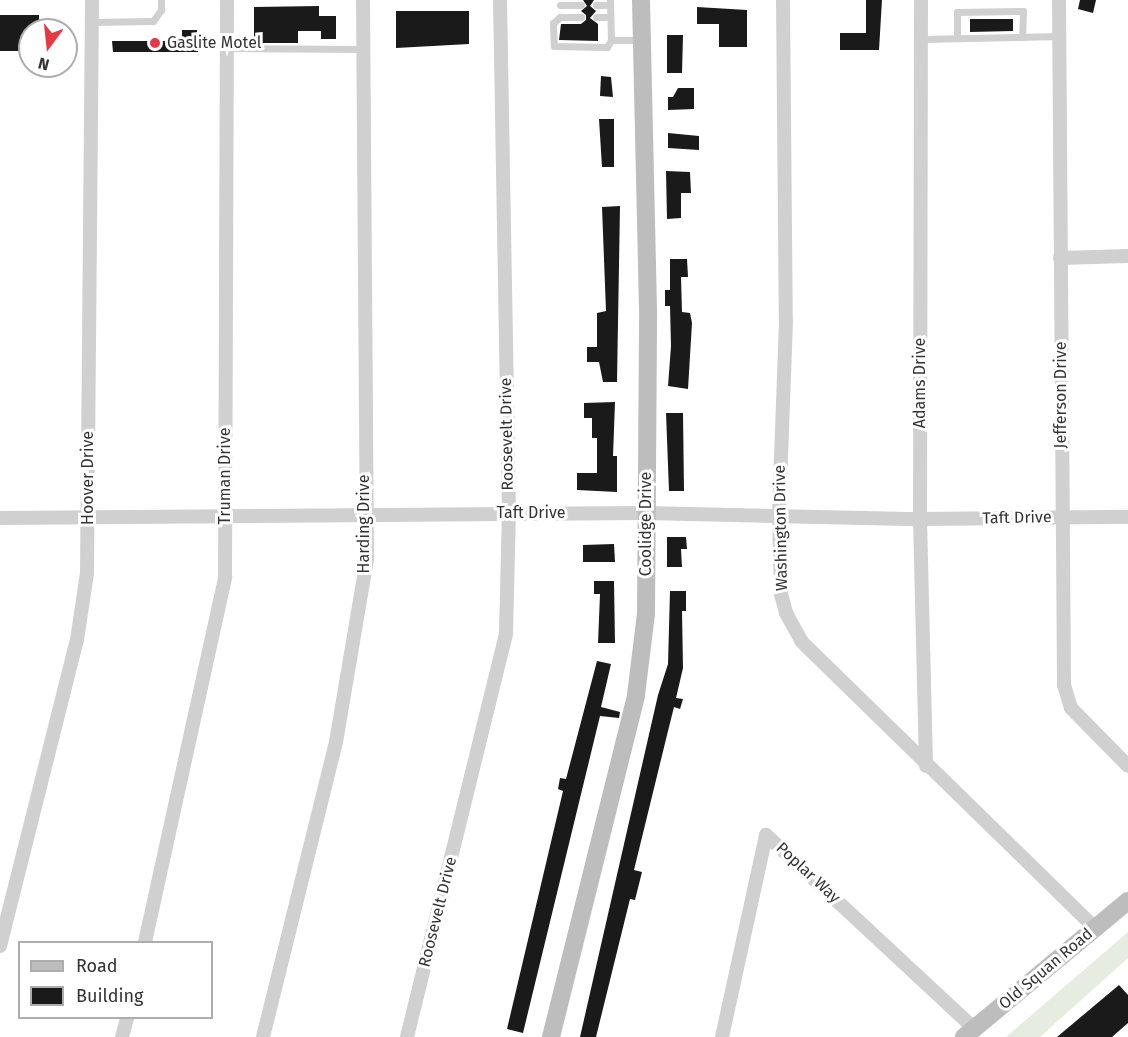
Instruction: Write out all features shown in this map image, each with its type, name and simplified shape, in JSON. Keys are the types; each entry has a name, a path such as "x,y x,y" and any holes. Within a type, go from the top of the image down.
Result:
{"street":[{"name":"Hoover Drive","path":"0,946 77,640 87,573 92,0"},
{"name":"Truman Drive","path":"145,941 220,605 225,516 227,0"},
{"name":"Harding Drive","path":"263,1037 336,742 362,606 367,558 364,514 363,0"},
{"name":"Roosevelt Drive","path":"406,1037 506,633 509,514 500,0"},
{"name":"Coolidge Drive","path":"551,1037 642,667 646,614 648,309 641,0"},
{"name":"Washington Drive","path":"783,0 786,321 778,514 781,594 793,629 926,766 1095,928"},
{"name":"Adams Drive","path":"921,0 920,519 926,766"},
{"name":"Jefferson Drive","path":"1059,0 1062,518 1066,698 1078,717 1128,766"},
{"path":"1060,258 1128,256"},
{"name":"Taft Drive","path":"0,518 646,513 778,514 920,519 1128,517"},
{"name":"Poplar Way","path":"722,1037 766,835 969,1033"},
{"name":"Old Squan Road","path":"969,1033 1128,901"},
{"path":"122,1037 126,1019"}],"lane":[{"path":"91,22 153,21 161,10 161,0"},
{"path":"560,17 560,2 581,5"},
{"path":"581,17 560,17 553,23 554,46 607,46 611,40 610,2 596,5"},
{"path":"960,38 957,12 1023,11 1019,37"},
{"path":"596,17 610,17"},
{"path":"921,39 1060,36"},
{"path":"611,40 642,40"},
{"path":"227,48 363,49"}],"shaded area":[{"path":"1128,932 1128,958 1040,1037 1006,1037"}],"building":[{"path":"583,0 594,0 590,6 596,11 590,18 598,24 598,41 559,40 561,24 581,24 586,20 586,15 581,11 587,6"},
{"path":"866,0 882,0 879,50 840,50 840,33 866,33"},
{"path":"1080,0 1096,0 1093,13 1078,9"},
{"path":"319,6 319,16 336,16 336,39 321,39 321,31 298,31 298,43 254,43 254,7"},
{"path":"697,7 747,10 747,47 719,47 719,24 697,24"},
{"path":"396,11 469,11 469,44 396,48"},
{"path":"0,15 39,15 39,18 18,18 18,51 0,51"},
{"path":"970,19 1013,19 1013,31 970,32"},
{"name":"Gaslite Motel","path":"182,30 197,30 198,52 113,52 112,41 182,41"},
{"path":"667,35 683,35 682,73 667,73"},
{"path":"601,76 611,77 613,97 600,96"},
{"path":"678,88 694,88 694,109 668,110 668,97 673,97"},
{"path":"599,119 614,119 614,167 602,167"},
{"path":"668,133 699,136 699,150 668,148"},
{"path":"666,171 690,172 691,193 681,193 681,218 667,219"},
{"path":"620,206 617,382 603,382 599,362 587,362 587,347 597,347 597,313 606,311 602,207"},
{"path":"670,259 687,259 688,277 681,277 682,312 690,313 692,323 688,389 668,386 671,346 670,306 665,306 665,290 670,290"},
{"path":"615,402 613,456 617,456 617,492 577,490 577,473 597,473 597,438 592,438 592,418 584,418 584,403"},
{"path":"666,413 683,413 684,491 669,491"},
{"path":"667,537 686,537 687,549 681,549 682,567 667,567"},
{"path":"614,544 615,562 583,562 583,545"},
{"path":"594,581 614,581 615,643 598,643 600,594 594,594"},
{"path":"670,591 686,591 686,611 682,611 683,668 676,698 683,699 680,709 674,707 634,870 642,872 635,900 630,899 596,1037 580,1037 658,695 668,664"},
{"path":"597,661 611,664 601,707 620,712 619,718 600,716 523,1033 507,1029 563,791 558,789 560,778 566,779"},
{"path":"1119,985 1128,995 1128,1023 1112,1037 1057,1037"}],"place":[{"name":"Gaslite Motel","path":"155,43"}]}
